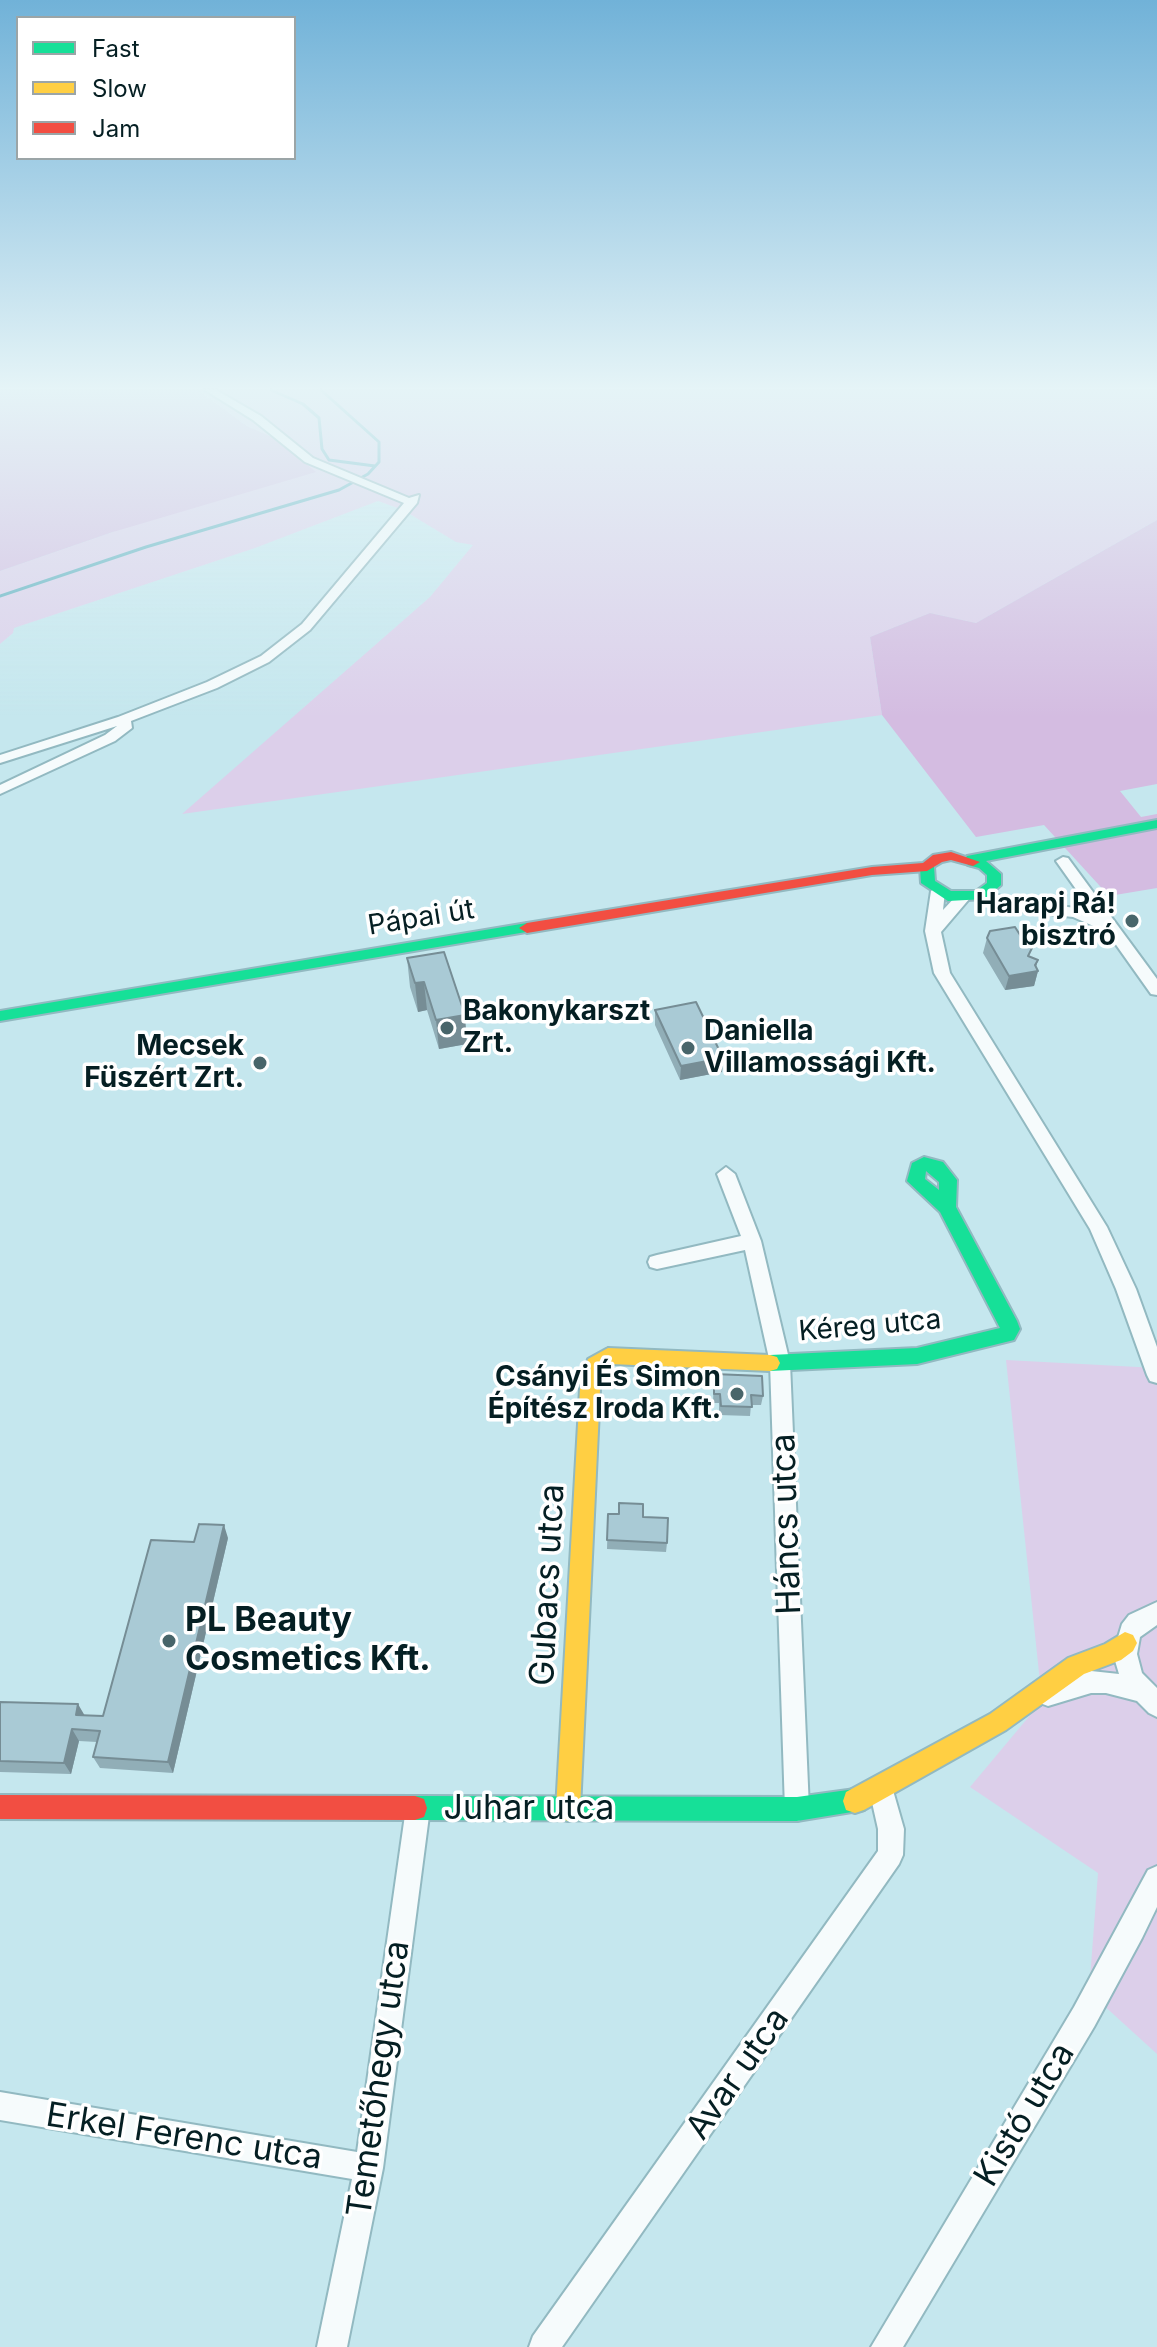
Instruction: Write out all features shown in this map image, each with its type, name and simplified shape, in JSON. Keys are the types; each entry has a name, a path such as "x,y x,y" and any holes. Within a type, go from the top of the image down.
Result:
{"street":[{"path":"0,759 123,720 242,672 286,644 306,627 413,500"},
{"path":"0,790 110,738 127,725 123,720"},
{"path":"1157,824 972,859 943,857 931,880 933,931 942,973 1098,1227 1126,1289 1157,1375"},
{"path":"933,931 971,897 992,889 994,878 1007,864 1054,842"},
{"path":"972,859 1021,899 1089,916 1113,930"},
{"path":"1063,861 1157,990"},
{"name":"Pápai út","path":"0,1016 852,875 931,880"},
{"path":"931,880 971,897 1054,909"},
{"name":"Háncs utca","path":"726,1174 752,1241 780,1363 797,1809"},
{"name":"Kéreg utca","path":"595,1365 608,1356 780,1363 917,1356 1007,1334 1010,1329 1007,1321 947,1207"},
{"path":"657,1262 752,1241"},
{"name":"Gubacs utca","path":"568,1809 590,1389 595,1365"},
{"path":"1148,1698 1127,1666 1125,1643 1137,1623 1157,1613"},
{"name":"Juhar utca","path":"0,1807 797,1809 852,1802 985,1730 1076,1666 1113,1652 1125,1643"},
{"name":"Juhar utca","path":"1030,1700 1091,1682 1106,1682 1148,1698"},
{"name":"Avar utca","path":"544,2347 890,1855 891,1829 881,1789"},
{"name":"Temetőhegy utca","path":"332,2347 369,2168 418,1808"},
{"name":"Kistó utca","path":"886,2347 1084,2017 1157,1879"},
{"name":"Erkel Ferenc utca","path":"0,2106 369,2168"}],"shaded area":[{"path":"0,500 223,500 113,532 0,571"},
{"path":"169,500 1157,500 1157,520 976,623 930,613 870,637 882,715 182,814 430,597 473,545 456,542 403,510 378,501 255,548 14,628 13,633 0,644 0,571 113,532"},
{"path":"1157,520 1157,784 1120,791 1141,817 1157,814 1157,888 1109,896 1044,825 976,837 882,715 870,637 930,613 976,623"},
{"path":"1006,1360 1157,1368 1157,2054 1089,1992 1098,1873 970,1787 1042,1701"}],"building":[{"path":"1015,927 1022,938 1035,942 1028,956 1038,960 1035,965 1038,971 1009,976 987,938 990,931"},
{"path":"444,952 465,1015 436,1020 424,982 415,983 407,958"},
{"name":"Daniella Villamossági Kft.","path":"696,1002 723,1058 681,1066 655,1010"},
{"name":"Csányi És Simon Építész Iroda Kft.","path":"714,1374 762,1376 763,1396 751,1395 752,1407 721,1406 720,1394 714,1394"},
{"path":"619,1503 643,1504 643,1517 668,1518 667,1543 607,1540 608,1514 619,1514"},
{"name":"PL Beauty Cosmetics Kft.","path":"199,1524 224,1525 168,1762 93,1757 100,1731 72,1729 64,1763 0,1761 0,1702 78,1704 76,1715 103,1716 151,1540 194,1542"}],"waterway":[{"path":"0,596 146,547 307,500"}],"traffic: fast":[{"path":"972,859 1157,824"},
{"path":"927,867 928,883 948,896 980,896 994,885 994,874 984,865 973,862"},
{"path":"0,1016 527,928"},
{"path":"770,1363 917,1356 1007,1334 1010,1329 1007,1321 947,1207 916,1181 918,1168 924,1164 937,1167 948,1180 947,1207"},
{"path":"415,1808 797,1809 855,1801"}],"traffic: slow":[{"path":"568,1809 590,1389 595,1365 608,1356 770,1363"},
{"path":"855,1801 998,1722 1076,1666 1113,1652 1125,1643"}],"traffic: jam":[{"path":"527,928 872,871 927,867 938,858 951,856 973,862"},
{"path":"0,1807 415,1808"}],"place":[{"name":"Harapj Rá! bisztró","path":"1132,921"},
{"name":"Bakonykarszt Zrt.","path":"447,1028"},
{"name":"Daniella Villamossági Kft.","path":"688,1048"},
{"name":"Mecsek Füszért Zrt.","path":"260,1063"},
{"name":"Csányi És Simon Építész Iroda Kft.","path":"737,1394"},
{"name":"PL Beauty Cosmetics Kft.","path":"169,1641"}]}
